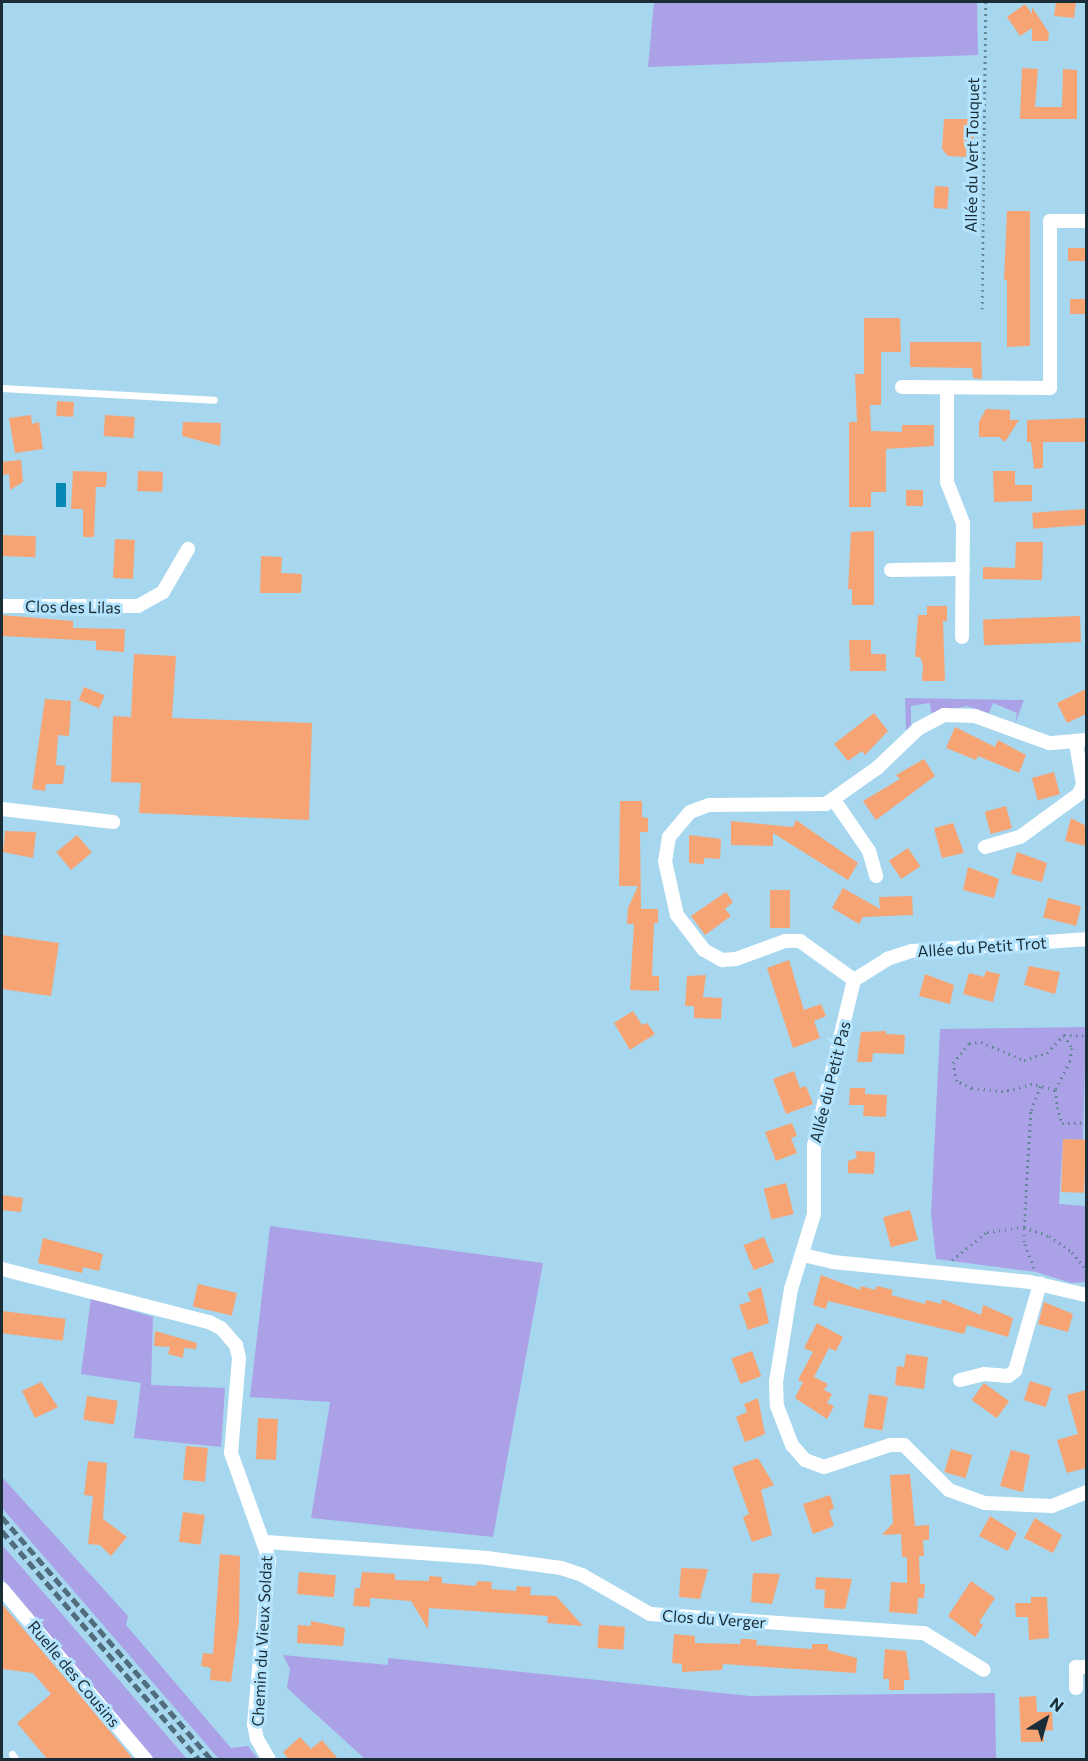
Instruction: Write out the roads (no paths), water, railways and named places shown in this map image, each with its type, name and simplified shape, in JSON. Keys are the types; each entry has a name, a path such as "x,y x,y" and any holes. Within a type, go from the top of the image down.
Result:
{"street":[{"path":"902,387 1050,388 1050,221 1086,221"},
{"path":"947,389 947,482 962,518 962,637"},
{"name":"Clos des Lilas","path":"2,606 138,606 163,592 188,549"},
{"path":"891,570 963,569"},
{"path":"854,980 800,941 778,942 736,959 714,958 677,915 665,869 669,837 696,809 718,805 811,806 834,800 877,768 918,729 944,715 968,714 1049,743 1081,742 1083,784 1079,794 1020,837 985,847"},
{"path":"834,800 869,851 876,876"},
{"path":"2,809 113,822"},
{"name":"Allée du Petit Trot","path":"854,980 887,959 912,951 1086,939"},
{"name":"Allée du Petit Pas","path":"854,980 814,1144 816,1203 803,1255 791,1289 775,1391 792,1445 805,1460 817,1466 832,1466 896,1444 914,1451 949,1490 976,1501 1043,1506 1067,1502 1086,1492"},
{"path":"803,1255 833,1262 944,1271 1040,1284 1086,1295"},
{"name":"Chemin du Vieux Soldat","path":"2,1269 202,1320 227,1333 236,1345 239,1358 231,1453 266,1542 269,1564 254,1724 257,1739 269,1760"},
{"path":"960,1380 984,1374 1008,1376 1015,1371 1040,1284"},
{"name":"Clos du Verger","path":"266,1542 487,1558 561,1568 582,1575 650,1614 924,1633 984,1670"},
{"name":"Ruelle des Cousins","path":"2,1589 146,1760"},
{"path":"1076,1688 1076,1667 1086,1666"}],"lane":[{"path":"2,388 214,400"}],"water":[{"path":"56,483 66,483 66,507 56,507"}],"railway":[{"path":"2,1517 212,1760"},
{"path":"2,1531 200,1760"}]}
